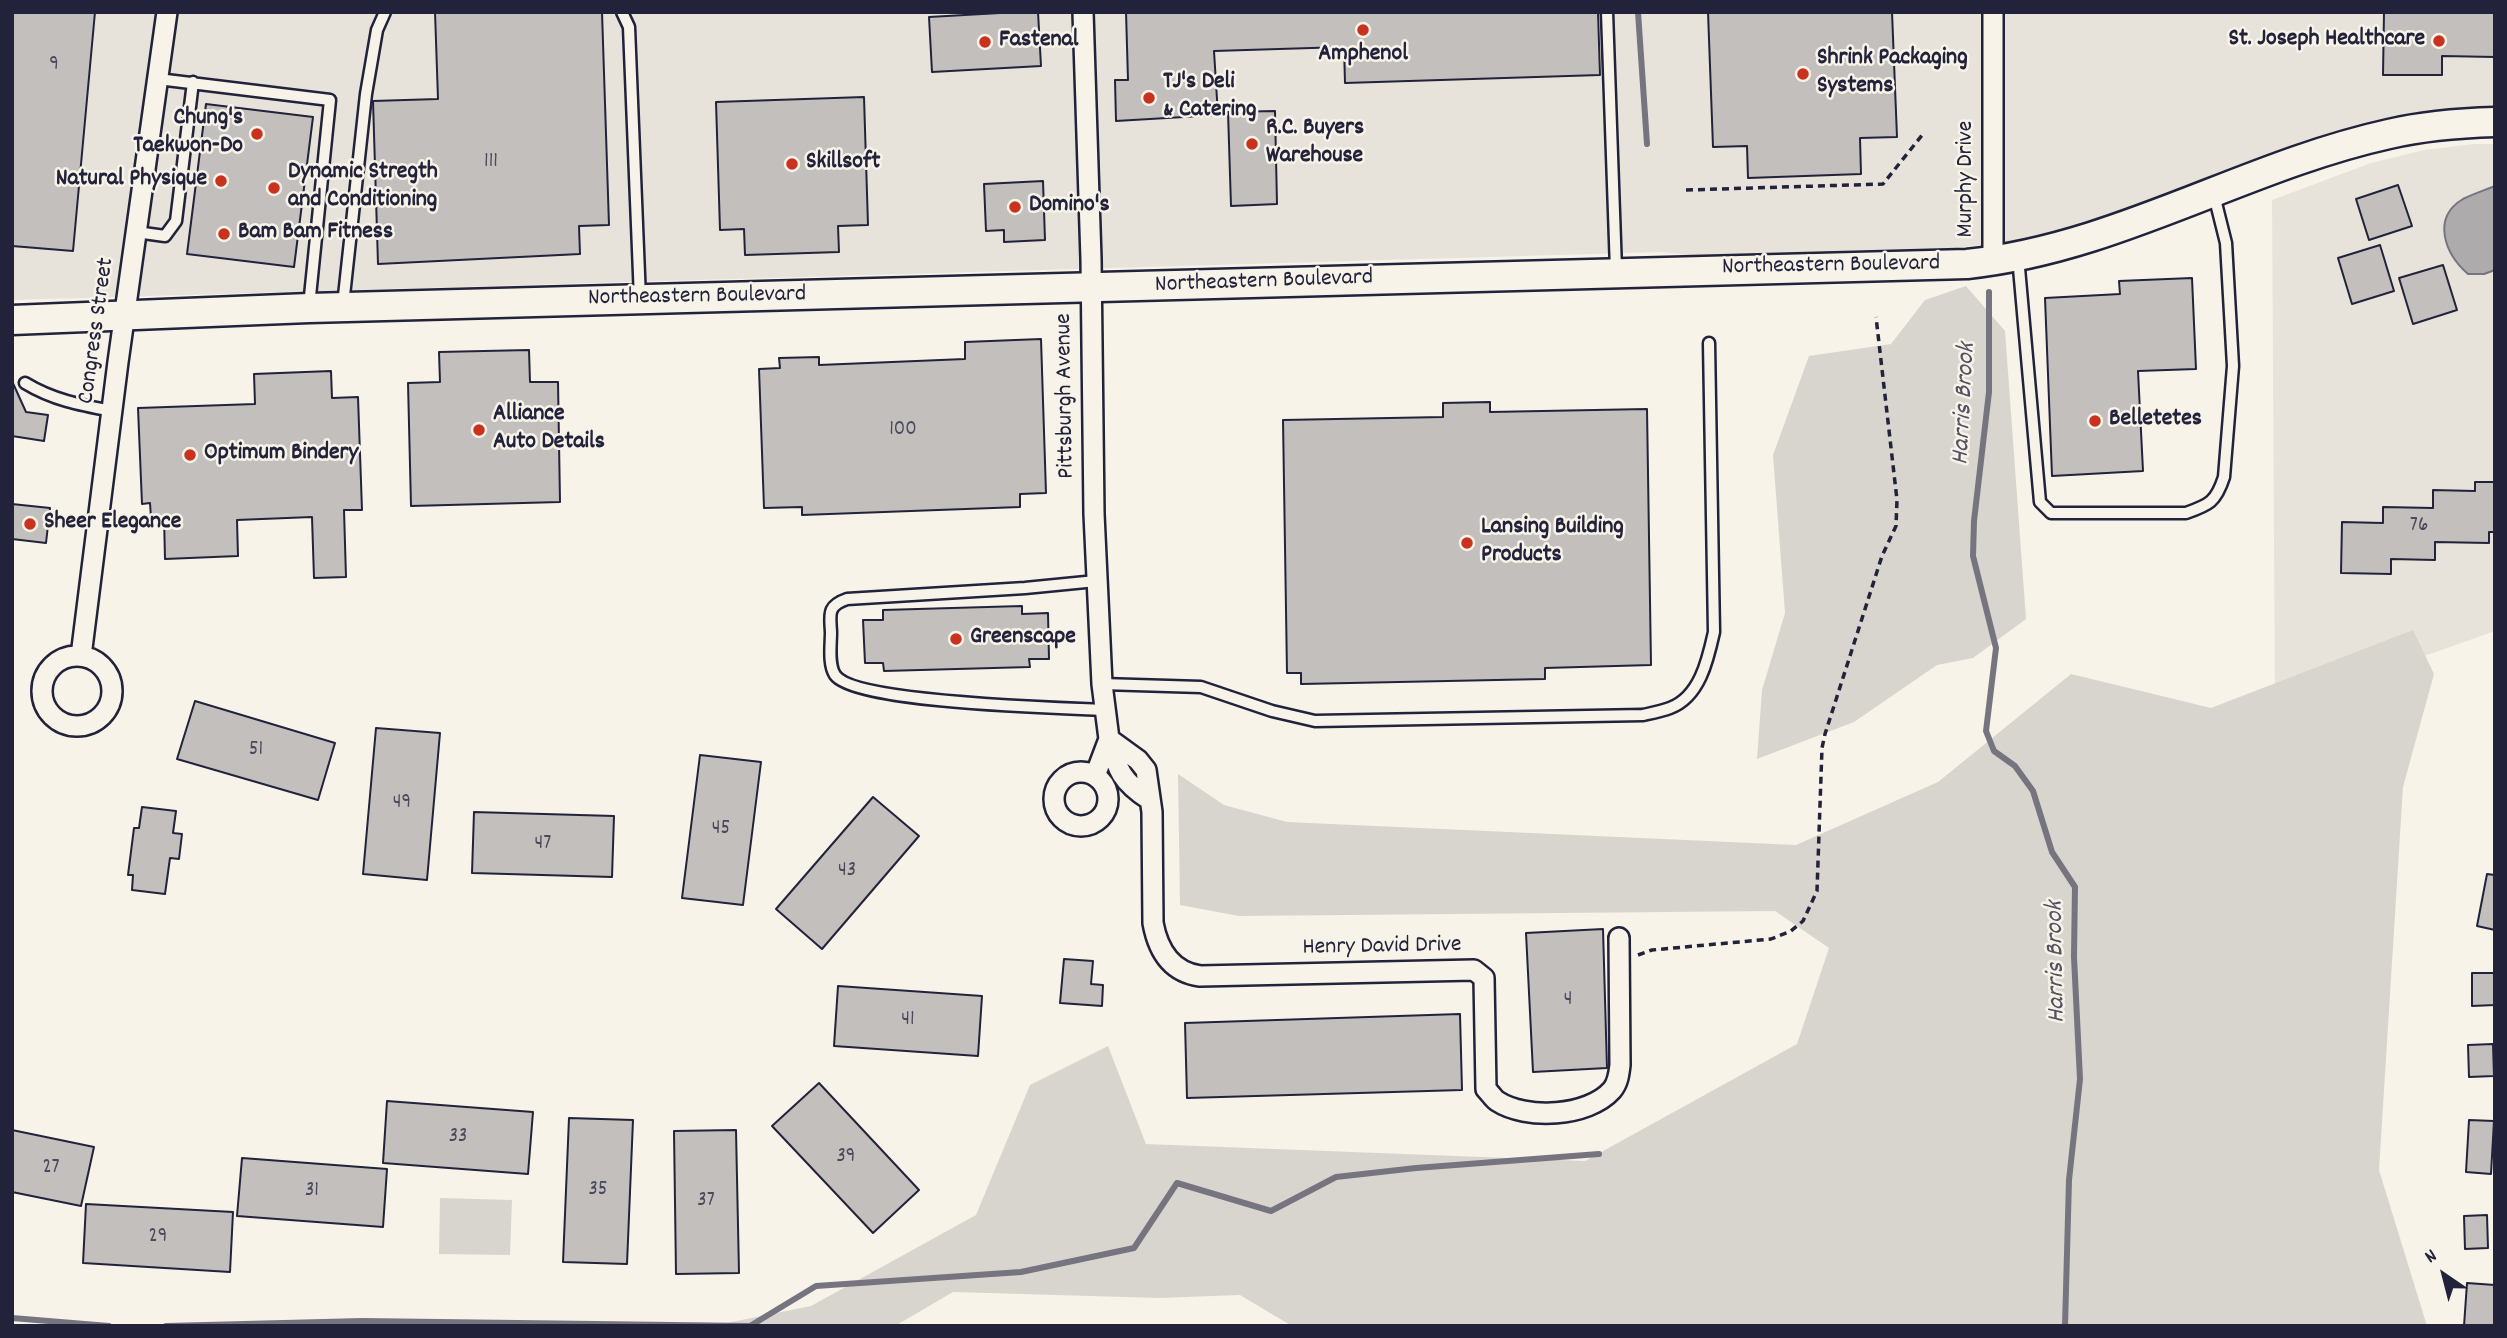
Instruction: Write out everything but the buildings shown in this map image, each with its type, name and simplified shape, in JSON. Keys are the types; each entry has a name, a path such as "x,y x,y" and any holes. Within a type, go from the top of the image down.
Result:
{"street":[{"name":"Congress Street","path":"81,656 135,232 167,12"},
{"name":"Pittsburgh Avenue","path":"1083,12 1096,581 1108,739 1095,776"},
{"name":"Murphy Drive","path":"1993,12 2006,259"},
{"name":"Northeastern Boulevard","path":"12,320 342,307 1858,268 2006,259 2084,241 2293,162 2390,134 2435,126 2495,122"},
{"name":"Henry David Drive","path":"1108,739 1138,760 1146,770 1150,800 1153,923 1159,946 1173,965 1187,974 1200,976 1474,970 1484,978 1486,1089 1495,1100 1507,1106 1531,1112 1558,1113 1597,1101 1612,1090 1618,1080 1620,1065 1619,938"}],"lane":[{"path":"342,307 366,94 377,30 385,12"},
{"path":"622,12 629,27 640,299"},
{"path":"1607,12 1616,274"},
{"path":"158,79 330,100 309,308"},
{"path":"135,232 165,236 176,221 192,82"},
{"path":"2006,259 2040,502 2051,513 2186,513 2207,505 2219,495 2224,477 2233,366 2226,243 2214,193"},
{"path":"1102,684 1201,687 1272,711 1315,721 1643,715 1673,708 1690,693 1705,669 1714,632 1709,343"},
{"path":"25,383 66,402 112,411"},
{"path":"1096,581 847,599 836,603 830,612 831,662 835,674 844,683 874,692 987,704 1105,710"}],"path":[{"path":"1686,190 1883,184 1923,134"},
{"path":"1618,962 1651,950 1771,939 1791,931 1803,921 1818,891 1822,748 1839,685 1882,556 1896,526 1897,500 1876,317"}],"shaded area":[{"path":"12,12 2495,12 2495,108 2437,111 2384,122 2132,210 2041,238 1932,251 1713,258 1661,252 12,300"},
{"path":"2495,144 2495,631 2275,709 2272,200 2371,163 2424,150"},
{"path":"2495,186 2495,270 2484,274 2468,274 2453,257 2448,246 2444,226 2447,216 2463,199"},
{"path":"1966,286 2005,331 2026,619 1973,658 1937,665 1854,722 1757,759 1762,690 1785,613 1773,455 1809,356 1891,344 1925,300"},
{"path":"2413,630 2434,674 2403,787 2379,1170 2427,1326 1292,1326 1240,1295 1160,1298 953,1292 895,1326 712,1326 811,1306 976,1215 1030,1085 1108,1046 1146,1144 1585,1161 1797,1044 1829,948 1775,911 1239,916 1180,905 1178,774 1224,805 1287,822 1796,845 1938,782 2071,674 2211,708"},
{"path":"440,1198 512,1200 510,1255 439,1254"}],"waterway":[{"path":"1638,12 1647,144"},
{"name":"Harris Brook","path":"1989,292 1989,392 1974,521 1973,556 1996,648 1986,731 1994,751 2015,766 2033,791 2052,852 2075,887 2074,957 2080,1079 2069,1180 2065,1326"},
{"path":"166,1326 362,1321 750,1326 816,1286 1021,1272 1134,1248 1177,1183 1271,1211 1336,1177 1599,1154"},
{"path":"12,1318 109,1326"}],"place":[{"name":"Amphenol","path":"1363,30"},
{"name":"St. Joseph Healthcare","path":"2439,41"},
{"name":"Fastenal","path":"985,42"},
{"name":"Shrink Packaging Systems","path":"1803,74"},
{"name":"TJ's Deli & Catering","path":"1149,98"},
{"name":"Chung's Taekwon-Do","path":"257,134"},
{"name":"R.C. Buyers Warehouse","path":"1252,144"},
{"name":"Skillsoft","path":"792,164"},
{"name":"Natural Physique","path":"221,181"},
{"name":"Dynamic Stregth and Conditioning","path":"274,188"},
{"name":"Domino's","path":"1015,207"},
{"name":"Bam Bam Fitness","path":"224,234"},
{"name":"Belletetes","path":"2095,421"},
{"name":"Alliance Auto Details","path":"479,430"},
{"name":"Optimum Bindery","path":"190,455"},
{"name":"Sheer Elegance","path":"30,524"},
{"name":"Lansing Building Products","path":"1467,543"},
{"name":"Greenscape","path":"956,639"}]}
